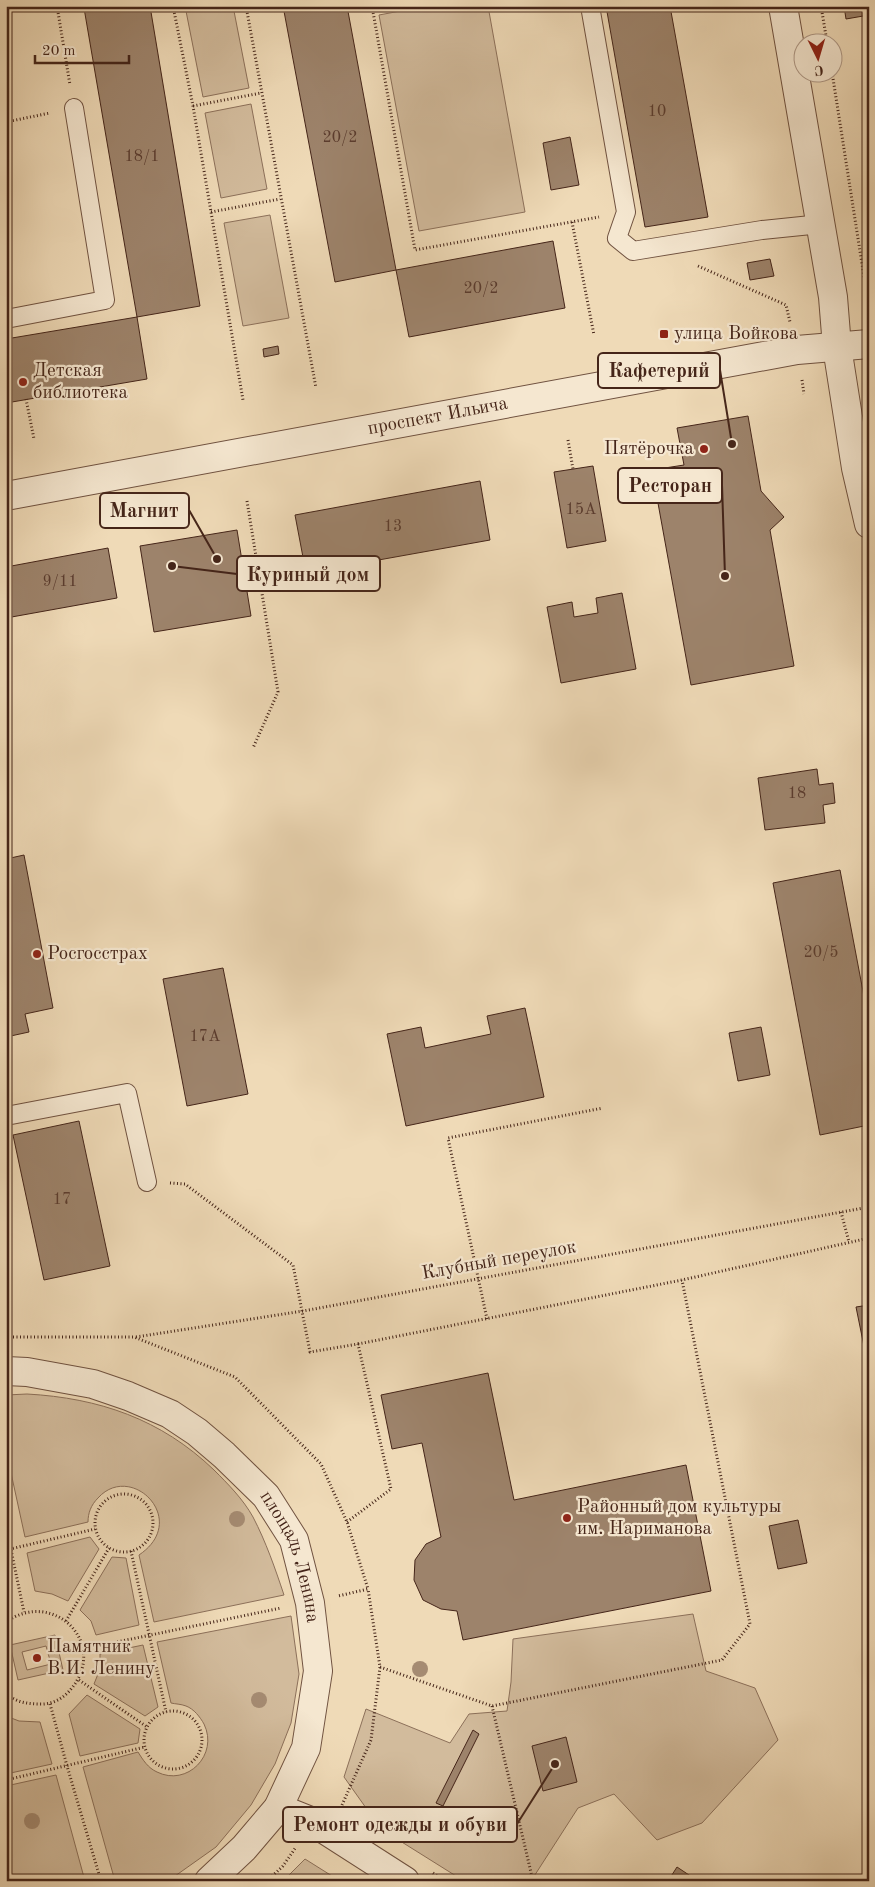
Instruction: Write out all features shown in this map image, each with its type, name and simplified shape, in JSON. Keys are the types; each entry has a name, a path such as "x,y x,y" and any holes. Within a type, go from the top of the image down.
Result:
{"street":[{"path":"783,6 833,297 837,347 856,468 869,524"},
{"name":"проспект Ильича","path":"6,496 797,350 869,344"},
{"name":"площадь Ленина","path":"6,1371 27,1372 93,1384 128,1396 170,1414 197,1432 224,1455 266,1496 294,1540 310,1603 318,1671 306,1748 278,1808 244,1848 209,1881"},
{"path":"278,1808 313,1822 405,1881"}],"lane":[{"path":"590,6 626,212 617,238 633,251 762,230 821,224"},
{"path":"6,319 105,300 74,108"},
{"path":"6,1116 127,1093 147,1182"}],"path":[{"path":"6,122 74,108 57,6"},
{"path":"173,6 193,106 243,400"},
{"path":"246,6 316,388"},
{"path":"372,6 415,250 626,212"},
{"path":"821,6 825,32"},
{"path":"834,82 867,296"},
{"path":"193,106 261,93"},
{"path":"211,212 280,199"},
{"path":"572,222 594,335"},
{"path":"656,248 786,305"},
{"path":"26,399 34,439"},
{"path":"568,440 573,469"},
{"path":"247,501 278,692 253,748"},
{"path":"487,1319 448,1138 603,1108"},
{"path":"147,1182 186,1184 292,1265 310,1352 682,1280 869,1238"},
{"name":"Клубный переулок","path":"134,1337 302,1311 869,1207"},
{"path":"841,1212 849,1242"},
{"path":"380,1668 492,1706 722,1660 750,1624 682,1280"},
{"path":"347,1522 391,1490 358,1344"},
{"path":"120,1494 128,1494 142,1500 151,1513 152,1529 150,1537 139,1548 131,1551 124,1552 109,1548 103,1543 95,1530 96,1514 105,1500 120,1494"},
{"path":"6,1526 24,1612"},
{"path":"6,1550 95,1530"},
{"path":"66,1621 109,1548"},
{"path":"131,1551 166,1712"},
{"path":"267,1881 283,1866 313,1822 338,1815 371,1740 380,1668 368,1589"},
{"path":"6,1622 24,1612 46,1612 66,1621 77,1633 83,1649 84,1665 79,1680 66,1695 50,1704 27,1704 7,1696"},
{"path":"79,1680 147,1727"},
{"path":"50,1704 66,1766 101,1881"},
{"path":"492,1706 533,1881"},
{"path":"166,1712 183,1712 197,1724 202,1741 196,1758 189,1765 171,1769 162,1767 148,1755 144,1737 147,1727 158,1715 166,1712"},
{"path":"6,1780 145,1747"}],"shaded area":[{"path":"185,6 233,6 249,88 203,97"},
{"path":"427,6 488,6 525,212 419,231 379,15"},
{"path":"251,104 267,189 221,198 205,113"},
{"path":"270,215 289,318 243,326 224,223"},
{"path":"27,1394 79,1400 128,1414 173,1437 194,1452 225,1481 249,1510 258,1526 284,1595 154,1622 139,1555 154,1541 159,1526 158,1512 150,1500 139,1491 126,1486 111,1488 98,1498 90,1509 88,1522 25,1537 6,1450 6,1395"},
{"path":"90,1537 99,1549 68,1601 52,1594 35,1591 27,1553"},
{"path":"112,1557 126,1558 139,1625 96,1635 91,1621 80,1610"},
{"path":"693,1614 706,1671 755,1688 778,1740 702,1823 657,1840 614,1794 578,1808 531,1881 464,1881 381,1829 344,1777 366,1709 450,1743 469,1714 507,1711 511,1682 513,1639"},
{"path":"291,1616 299,1674 291,1723 275,1764 251,1805 216,1847 168,1881 115,1881 83,1767 138,1752 146,1764 157,1772 168,1776 179,1775 189,1772 197,1765 204,1757 207,1747 208,1736 199,1716 189,1707 171,1703 157,1642"},
{"path":"55,1635 63,1670 18,1680 10,1645","holes":["46,1646 51,1664 27,1670 22,1652"]},
{"path":"143,1645 158,1707 145,1716 94,1684 100,1669 100,1654"},
{"path":"87,1695 140,1729 138,1743 80,1756 69,1714"},
{"path":"6,1716 19,1721 40,1722 52,1764 6,1774"},
{"path":"56,1775 85,1881 6,1881 6,1786"},
{"path":"305,1859 340,1881 283,1881"}],"building":[{"path":"97,6 150,6 200,306 137,317 84,8"},
{"path":"283,6 347,6 396,270 335,282"},
{"path":"606,6 670,6 708,217 645,227"},
{"path":"844,6 869,6 869,15 846,19"},
{"path":"570,137 579,185 551,190 543,143"},
{"path":"553,241 565,308 409,337 396,270"},
{"path":"770,259 774,276 750,280 747,263"},
{"path":"137,317 147,379 6,403 6,339"},
{"path":"278,346 279,354 264,357 263,349"},
{"path":"748,416 761,491 784,517 770,530 794,666 691,685 652,470 684,465 677,428"},
{"path":"593,466 606,541 567,548 554,472"},
{"path":"480,481 490,540 306,573 295,515"},
{"path":"237,530 251,616 154,632 140,546"},
{"path":"108,548 117,598 6,618 6,567"},
{"path":"622,593 636,669 561,683 547,607 572,602 574,617 598,613 596,598"},
{"path":"817,769 819,785 833,783 835,803 823,805 825,823 765,830 758,778"},
{"path":"24,855 53,1008 25,1014 29,1032 6,1037 6,859"},
{"path":"840,870 869,1023 869,1125 820,1135 773,883"},
{"path":"223,968 248,1094 187,1106 163,979"},
{"path":"525,1008 544,1097 406,1126 387,1034 421,1027 425,1048 491,1034 487,1016"},
{"path":"761,1027 770,1075 738,1081 729,1033"},
{"path":"79,1121 110,1266 44,1280 13,1135"},
{"path":"869,1305 869,1371 856,1307"},
{"name":"Районный дом культуры им. Нариманова","path":"488,1373 514,1500 686,1465 711,1591 463,1640 457,1611 441,1609 423,1600 414,1580 415,1560 426,1544 441,1537 422,1443 392,1449 381,1395"},
{"path":"798,1520 807,1563 778,1569 769,1526"},
{"path":"473,1730 479,1734 443,1806 436,1803"},
{"path":"566,1737 577,1782 543,1791 532,1746"},
{"path":"677,1867 698,1881 668,1881"}],"place":[{"name":"улица Войкова","path":"664,334"},
{"name":"Детская библиотека","path":"23,382"},
{"name":"Кафетерий","path":"732,444"},
{"name":"Пятёрочка","path":"704,449"},
{"name":"Магнит","path":"217,559"},
{"name":"Куриный дом","path":"172,566"},
{"name":"Ресторан","path":"725,576"},
{"name":"Росгосстрах","path":"37,954"},
{"name":"Районный дом культуры им. Нариманова","path":"567,1518"},
{"name":"Памятник В.И. Ленину","path":"37,1658"},
{"name":"Ремонт одежды и обуви","path":"555,1764"}]}
